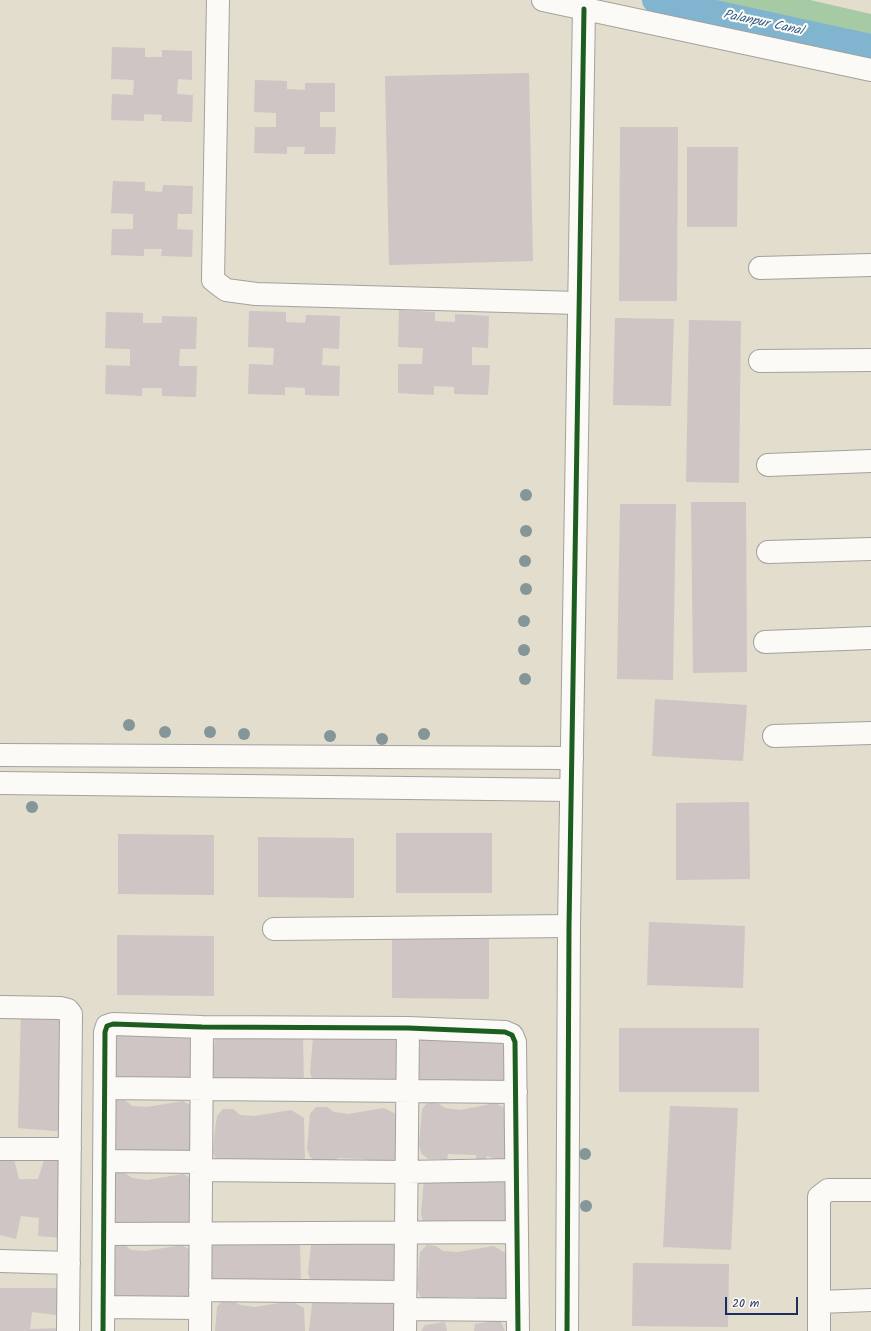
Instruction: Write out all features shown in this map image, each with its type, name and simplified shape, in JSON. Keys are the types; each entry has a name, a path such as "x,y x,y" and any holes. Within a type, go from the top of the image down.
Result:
{"street":[{"path":"218,0 213,280 226,290 256,294 578,303"},
{"path":"543,0 871,70"},
{"path":"567,1331 569,926 584,9"},
{"path":"760,268 871,265"},
{"path":"760,361 871,360"},
{"path":"768,465 871,462"},
{"path":"768,552 871,548"},
{"path":"765,642 871,638"},
{"path":"774,736 871,733"},
{"path":"0,755 572,758"},
{"path":"150,785 151,756"},
{"path":"294,757 295,787"},
{"path":"0,783 571,790"},
{"path":"274,929 569,926"},
{"path":"0,1007 60,1008 68,1010 70,1014 68,1331"},
{"path":"103,1331 105,1032 107,1026 113,1024 202,1027 408,1028 505,1032 512,1035 515,1042 518,1331"},
{"path":"200,1331 202,1027"},
{"path":"405,1331 408,1028"},
{"path":"105,1088 516,1092"},
{"path":"0,1149 70,1149"},
{"path":"104,1160 201,1166 406,1172 516,1170"},
{"path":"819,1331 819,1197 828,1190 871,1190"},
{"path":"104,1234 406,1231 517,1232"},
{"path":"0,1261 69,1263"},
{"path":"103,1307 200,1299 405,1301 518,1310"},
{"path":"819,1302 871,1300"}],"green space":[{"path":"713,0 810,0 871,14 871,35"}],"building":[{"path":"112,47 145,48 145,57 162,57 162,50 192,51 192,80 178,79 177,94 193,95 192,122 161,121 162,115 144,114 144,121 111,120 112,94 133,95 134,80 111,79"},
{"path":"529,73 533,261 389,265 385,76"},
{"path":"255,80 287,81 287,89 305,90 305,83 335,83 335,112 320,112 320,127 336,127 335,154 304,154 305,147 287,147 287,154 254,153 255,127 276,127 276,113 254,112"},
{"path":"620,127 678,127 677,301 619,301"},
{"path":"687,147 738,147 737,227 687,227"},
{"path":"113,181 145,182 145,191 162,192 163,185 193,186 192,214 178,214 177,229 193,230 192,257 161,256 162,249 144,249 144,256 111,255 112,229 133,229 133,214 111,213"},
{"path":"399,310 435,312 435,321 455,322 455,314 489,316 488,348 472,347 472,365 490,365 488,395 454,394 454,387 434,386 434,395 398,393 398,364 422,364 423,348 398,347"},
{"path":"249,311 286,312 286,322 305,323 306,315 340,316 339,349 323,348 322,365 340,366 339,396 305,395 305,388 285,387 285,395 248,394 249,364 273,365 274,348 248,347"},
{"path":"106,312 143,313 143,323 162,323 162,316 197,317 196,349 180,349 179,366 197,366 196,397 162,396 162,388 142,388 142,396 105,394 106,365 130,366 130,349 105,348"},
{"path":"615,318 674,319 671,406 613,405"},
{"path":"689,320 741,321 739,483 686,482"},
{"path":"691,502 746,502 747,672 693,673"},
{"path":"620,504 676,504 673,680 617,679"},
{"path":"655,699 747,705 743,761 652,756"},
{"path":"749,802 750,879 676,880 676,803"},
{"path":"396,833 492,833 492,893 396,893"},
{"path":"118,834 214,835 214,895 118,894"},
{"path":"258,837 354,838 354,898 258,897"},
{"path":"649,922 745,926 743,988 647,985"},
{"path":"117,935 214,936 214,996 117,995"},
{"path":"392,938 489,939 489,999 392,998"},
{"path":"21,1010 65,1012 67,1132 18,1128"},
{"path":"619,1028 759,1028 759,1092 619,1092"},
{"path":"109,1033 196,1034 197,1082 115,1082"},
{"path":"215,1036 303,1037 304,1086 215,1080 212,1071"},
{"path":"313,1037 400,1039 402,1088 313,1081 310,1073"},
{"path":"421,1037 508,1039 509,1087 420,1081 417,1073"},
{"path":"115,1100 125,1100 132,1106 147,1107 183,1101 196,1109 198,1157 109,1151"},
{"path":"428,1102 438,1103 445,1108 460,1110 496,1103 509,1111 510,1159 498,1160 487,1156 486,1159 476,1161 476,1155 448,1154 447,1159 428,1159 421,1153 419,1145 422,1109"},
{"path":"670,1106 738,1108 731,1250 663,1247"},
{"path":"316,1107 327,1107 334,1112 348,1114 384,1108 398,1115 399,1164 365,1165 365,1159 337,1158 335,1163 317,1163 310,1157 307,1149 310,1114"},
{"path":"223,1109 233,1109 240,1115 255,1116 291,1110 304,1118 305,1166 216,1160 213,1152 215,1129 217,1116"},
{"path":"0,1154 13,1155 19,1179 38,1179 46,1154 66,1155 63,1238 38,1236 39,1218 21,1216 16,1239 0,1235"},
{"path":"115,1173 125,1173 132,1178 147,1180 183,1174 196,1181 197,1230 108,1223"},
{"path":"424,1178 511,1180 512,1228 423,1222 421,1214"},
{"path":"312,1237 399,1239 400,1288 311,1281 308,1273"},
{"path":"212,1239 300,1241 301,1289 212,1282 209,1274"},
{"path":"114,1244 124,1244 131,1250 146,1251 182,1245 195,1253 197,1301 163,1302 162,1296 134,1296 133,1301 114,1300"},
{"path":"427,1245 436,1246 443,1251 458,1252 494,1246 507,1254 509,1302 475,1304 475,1297 446,1297 445,1302 426,1302 420,1296 417,1288 420,1252"},
{"path":"633,1263 729,1264 728,1327 632,1326"},
{"path":"0,1288 62,1288 64,1316 32,1312 30,1329 63,1328 63,1331 0,1331"},
{"path":"318,1297 350,1304 386,1298 399,1306 400,1331 309,1331 312,1304"},
{"path":"223,1300 233,1301 240,1305 255,1307 291,1301 304,1308 305,1331 215,1331 217,1307"},
{"path":"500,1320 505,1331 474,1331 475,1324"},
{"path":"445,1322 447,1331 421,1331 425,1325"}],"waterway":[{"name":"Palanpur Canal","path":"655,0 871,47"}],"cycle path":[{"path":"567,1331 569,926 584,9"},
{"path":"103,1331 105,1032 107,1026 113,1024 202,1027 408,1028 505,1032 512,1035 515,1042 518,1331"}]}
